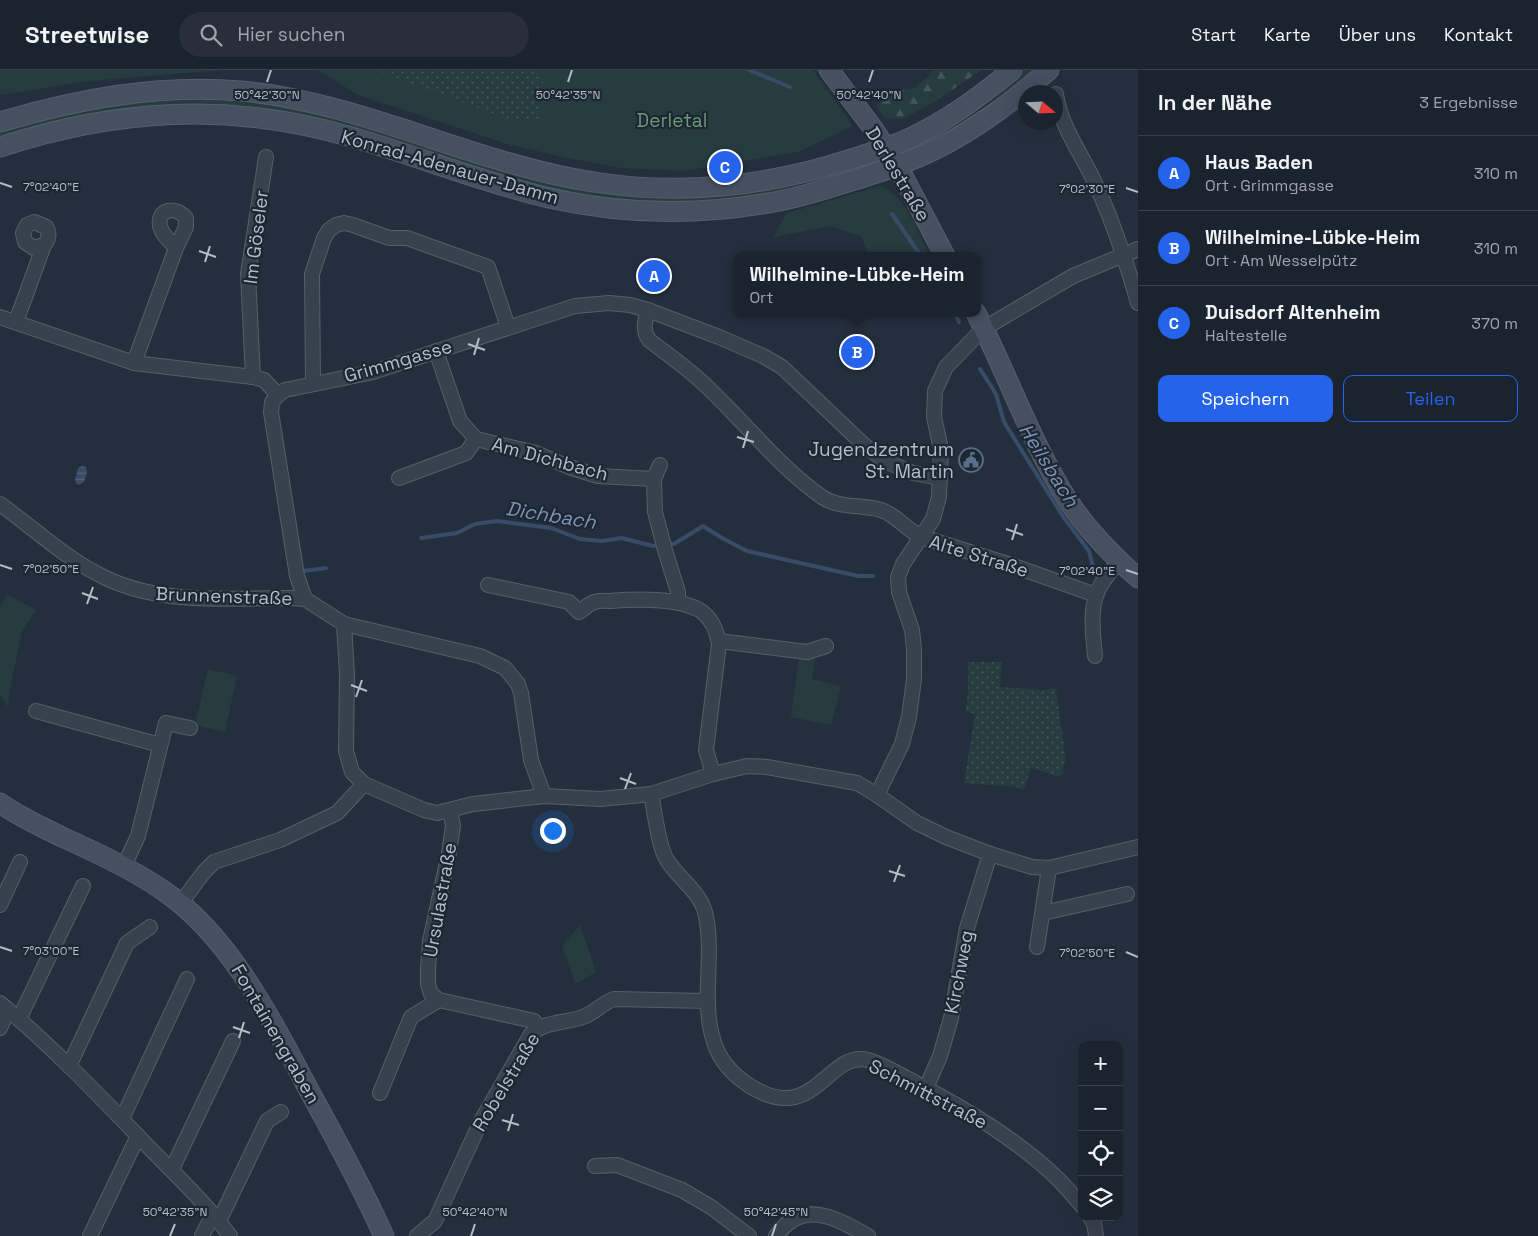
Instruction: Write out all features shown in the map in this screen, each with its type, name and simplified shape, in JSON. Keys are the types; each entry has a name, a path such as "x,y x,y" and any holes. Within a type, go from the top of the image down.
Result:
{"main road":[{"name":"Derlestraße","path":"829,70 897,165 944,252"},
{"name":"Konrad-Adenauer-Damm","path":"0,122 63,104 116,95 181,89 242,91 294,98 343,110 486,156 556,175 596,183 687,188 770,180 840,163 886,148 916,135 974,101 1012,70"},
{"name":"Konrad-Adenauer-Damm","path":"0,148 67,128 110,120 184,114 238,115 290,122 348,136 494,184 550,198 590,206 643,212 688,213 770,203 807,194 897,165 936,148 978,124 1016,98 1049,70"},
{"path":"980,321 1049,467 1070,503 1094,535 1138,578"},
{"name":"Fontainengraben","path":"0,803 164,891 204,927 231,957 249,983 295,1063 376,1217 384,1236"},
{"path":"376,1217 377,1236"}],"street":[{"path":"1063,118 1095,182 1124,255 1138,303"},
{"name":"Im Göseler","path":"253,377 248,274 266,157"},
{"path":"313,384 312,274 324,238 336,224 354,225 389,238 407,238 488,267 508,327"},
{"path":"16,322 44,245"},
{"path":"134,363 176,248"},
{"path":"648,310 644,323 644,333 649,340 702,382 799,480 833,503 880,510 892,514 912,533 922,537 933,519 939,497 941,449 934,416 935,391 946,367 980,321 1073,276 1138,250"},
{"name":"Grimmgasse","path":"278,395 285,390 373,372 575,306 609,303 630,305 719,337 763,356 782,367 863,444 885,461 912,473 940,478"},
{"path":"0,317 134,363 253,377 264,380 278,395 272,402 271,412 297,576 305,599"},
{"name":"Am Dichbach","path":"436,351 460,421 476,438 528,451 568,467 598,476 654,479"},
{"name":"Am Dichbach","path":"398,478 466,453 476,438"},
{"path":"660,465 654,479 655,512 678,592 678,603"},
{"name":"Brunnenstraße","path":"0,504 80,564 116,583 136,590 164,596 182,597 305,599 344,624 480,656 505,668 518,684 521,693 531,760 544,796"},
{"name":"Alte Straße","path":"878,795 902,744 909,717 914,679 914,649 912,630 899,592 898,577 903,564 922,537 1014,566 1096,595"},
{"path":"1095,656 1091,617 1096,595 1101,584 1119,561"},
{"path":"488,585 568,602 579,612 594,602 631,599 678,603 690,606 707,617 715,629 719,641 706,750 713,774"},
{"path":"344,624 347,674 346,752 352,772 364,784 424,810 450,811 474,804 544,796 600,799 651,794 713,774 747,766 767,767 857,783 878,795 917,823 946,837 990,854 1032,867 1049,868 1138,847"},
{"path":"719,641 807,652 826,646"},
{"path":"36,711 160,745"},
{"path":"124,868 138,836 166,722 190,728"},
{"path":"180,904 214,862 280,840 337,813 364,784"},
{"name":"Schmittstraße","path":"651,794 665,858 673,870 696,894 704,909 708,925 710,1028 717,1050 725,1064 737,1078 760,1092 775,1098 790,1098 805,1094 844,1064 855,1060 877,1063 926,1088 988,1124 1060,1180 1078,1201"},
{"name":"Ursulastraße","path":"439,1000 431,994 428,984 428,968 430,942 453,826 450,811"},
{"name":"Kirchweg","path":"926,1088 940,1056 951,1018 967,928 990,854"},
{"path":"0,905 20,862"},
{"path":"1037,947 1049,868"},
{"path":"0,1028 83,886"},
{"path":"1043,913 1127,894"},
{"path":"69,1066 127,943 150,927"},
{"path":"122,1119 186,979"},
{"name":"Robelstraße","path":"417,1236 434,1221 481,1121 531,1034 538,1028 544,1025 584,1017 614,998 708,1001"},
{"path":"380,1093 411,1017 439,1000 534,1021 538,1028"},
{"path":"9,1010 69,1066 172,1169 216,1217 230,1236"},
{"path":"172,1169 233,1042"},
{"path":"202,1236 216,1217 267,1121 281,1112"},
{"path":"90,1236 138,1136"},
{"path":"595,1166 616,1165 682,1190 711,1207 749,1236"},
{"path":"776,1236 785,1225 795,1219 817,1214 840,1220 868,1236"},
{"path":"1093,1221 1096,1236"}],"green space":[{"path":"0,70 222,70 89,81 0,95"},
{"name":"Derletal","path":"318,70 813,70 853,126 798,152 684,171 621,168 507,144 358,95"},
{"path":"378,70 533,70 543,75 540,121 510,120"},
{"path":"935,70 981,70 936,101 903,119 885,118 876,106 893,91 915,88"},
{"path":"1024,70 1039,70 979,114 946,134 913,150 911,149 950,128 992,102"},
{"path":"218,97 291,106 614,192 871,161 872,163 853,171 783,189 754,199 671,205 575,196 266,111 0,139 0,129 117,101"},
{"path":"880,186 889,191 904,206 928,252 868,252 862,237 831,226 773,237 787,213"},
{"path":"7,594 36,610 22,631 8,707 0,695 0,607"},
{"path":"799,655 815,657 812,679 841,686 831,725 791,717"},
{"path":"968,662 1002,662 1000,687 1043,690 1056,688 1066,761 1060,777 1031,768 1024,790 1016,787 964,783 975,714 966,711"},
{"path":"208,669 237,676 225,732 195,725"},
{"path":"580,925 596,972 575,984 562,946"}],"water":[{"path":"86,467 87,472 84,482 78,485 75,480 78,468"}],"waterway":[{"name":"Heilsbach","path":"749,70 790,87"},
{"name":"Heilsbach","path":"892,214 918,252"},
{"name":"Heilsbach","path":"957,317 959,322"},
{"name":"Heilsbach","path":"980,369 996,394 1004,422 1064,518 1089,551 1095,575"},
{"name":"Dichbach","path":"421,538 457,533 475,524 497,521 551,528 580,539 602,541 622,538 653,546 660,545"},
{"name":"Dichbach","path":"667,544 674,544 703,526 747,551 858,576 873,576"},
{"name":"Dichbach","path":"303,571 326,568"}],"place":[{"name":"Duisdorf Altenheim","path":"725,167"},
{"name":"Haus Baden","path":"654,276"},
{"name":"Wilhelmine-Lübke-Heim","path":"857,352"},
{"name":"Jugendzentrum St. Martin","path":"971,460"}]}
